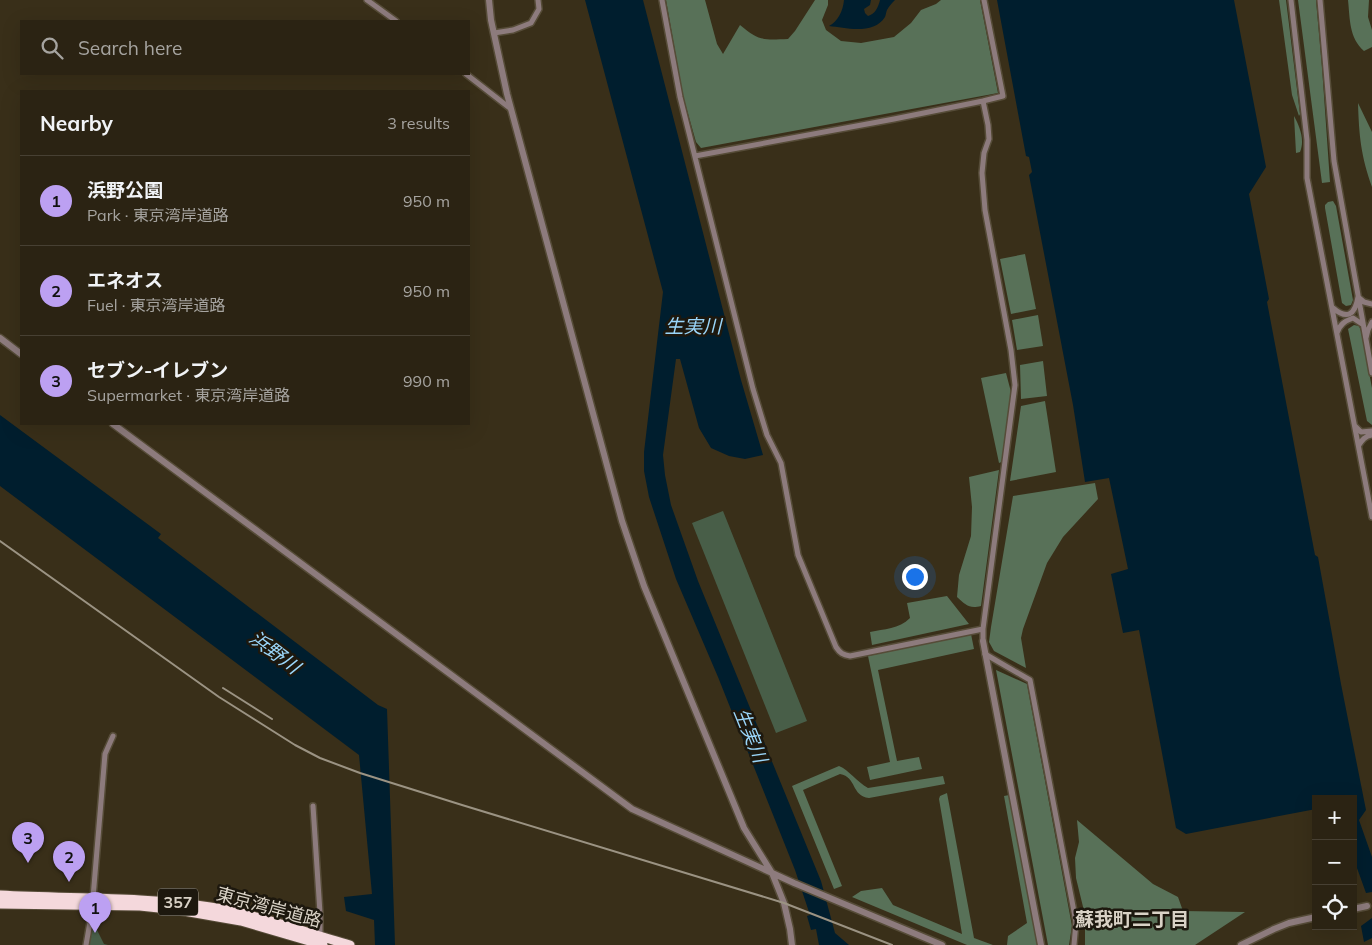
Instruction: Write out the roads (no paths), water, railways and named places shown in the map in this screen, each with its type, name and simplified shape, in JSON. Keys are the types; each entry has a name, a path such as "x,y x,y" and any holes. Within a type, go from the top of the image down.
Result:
{"highway":[{"name":"東京湾岸道路","path":"0,896 161,908 210,915 321,942 350,945"},
{"name":"東京湾岸道路","path":"0,904 93,902"}],"street":[{"path":"367,0 395,20"},
{"path":"489,0 491,20 512,109 625,530 644,586 744,828 772,873 784,903 792,945"},
{"path":"494,33 513,30 531,23 539,8 538,0"},
{"path":"662,0 680,97 753,389 767,435 781,463 798,555 836,647 845,656 850,656 983,629"},
{"path":"695,156 1003,96 984,0"},
{"path":"1291,0 1307,140 1307,178 1372,518"},
{"path":"1320,0 1334,161 1372,373"},
{"path":"467,75 512,109"},
{"path":"983,101 989,139 984,153 982,173 985,210 1011,350 1015,385 983,641 1041,945"},
{"path":"1332,308 1342,315 1347,315 1355,308 1358,297"},
{"path":"1358,297 1364,302 1372,304"},
{"path":"1337,334 1342,323 1348,320 1354,318 1363,324"},
{"path":"1366,341 1372,322"},
{"path":"0,338 20,353"},
{"path":"1354,424 1361,432 1372,431"},
{"path":"114,425 632,809 794,883 942,945"},
{"path":"1359,446 1362,440 1372,435"},
{"path":"985,654 1030,680 1076,922 1074,945"},
{"path":"86,945 93,902 105,754 113,736"},
{"path":"313,806 321,942"},
{"path":"1357,908 1370,905"},
{"path":"1241,945 1289,923 1312,917"}],"water":[{"name":"生実川","path":"585,0 643,0 741,380 763,455 745,459 729,456 711,448 699,428 680,359 676,359 663,455 671,505 698,581 821,881 835,933 849,945 819,945 816,929 811,930 807,916 810,915 795,870 718,677 676,579 649,497 644,471 644,452 663,292"},
{"path":"844,0 871,0 870,5 864,9 868,16 876,10 880,0 895,0 885,17 874,26 851,29 829,26 839,15"},
{"path":"997,0 1234,0 1266,167 1249,194 1269,299 1267,302 1315,555 1318,557 1366,810 1359,820 1372,857 1372,892 1366,893 1357,868 1357,795 1312,795 1312,810 1186,834 1176,828 1139,630 1123,633 1111,574 1128,569 1109,478 1085,482 1073,405 1029,175 1032,172 1029,157 1026,156"},
{"name":"浜野川","path":"0,415 161,534 158,538 378,705 387,709 395,945 375,945 374,920 346,911 344,897 372,894 359,755 0,486"},
{"path":"1372,918 1372,938 1364,942 1361,926"}],"railway":[{"path":"0,541 219,697 295,745 320,758 360,773 462,805 784,903 892,945"},
{"path":"223,688 272,719"}],"place":[{"name":"セブン-イレブン","path":"28,863"},
{"name":"エネオス","path":"69,882"},
{"name":"浜野公園","path":"95,933"}],"district":[{"name":"蘇我町二丁目","path":"1132,919"}]}
